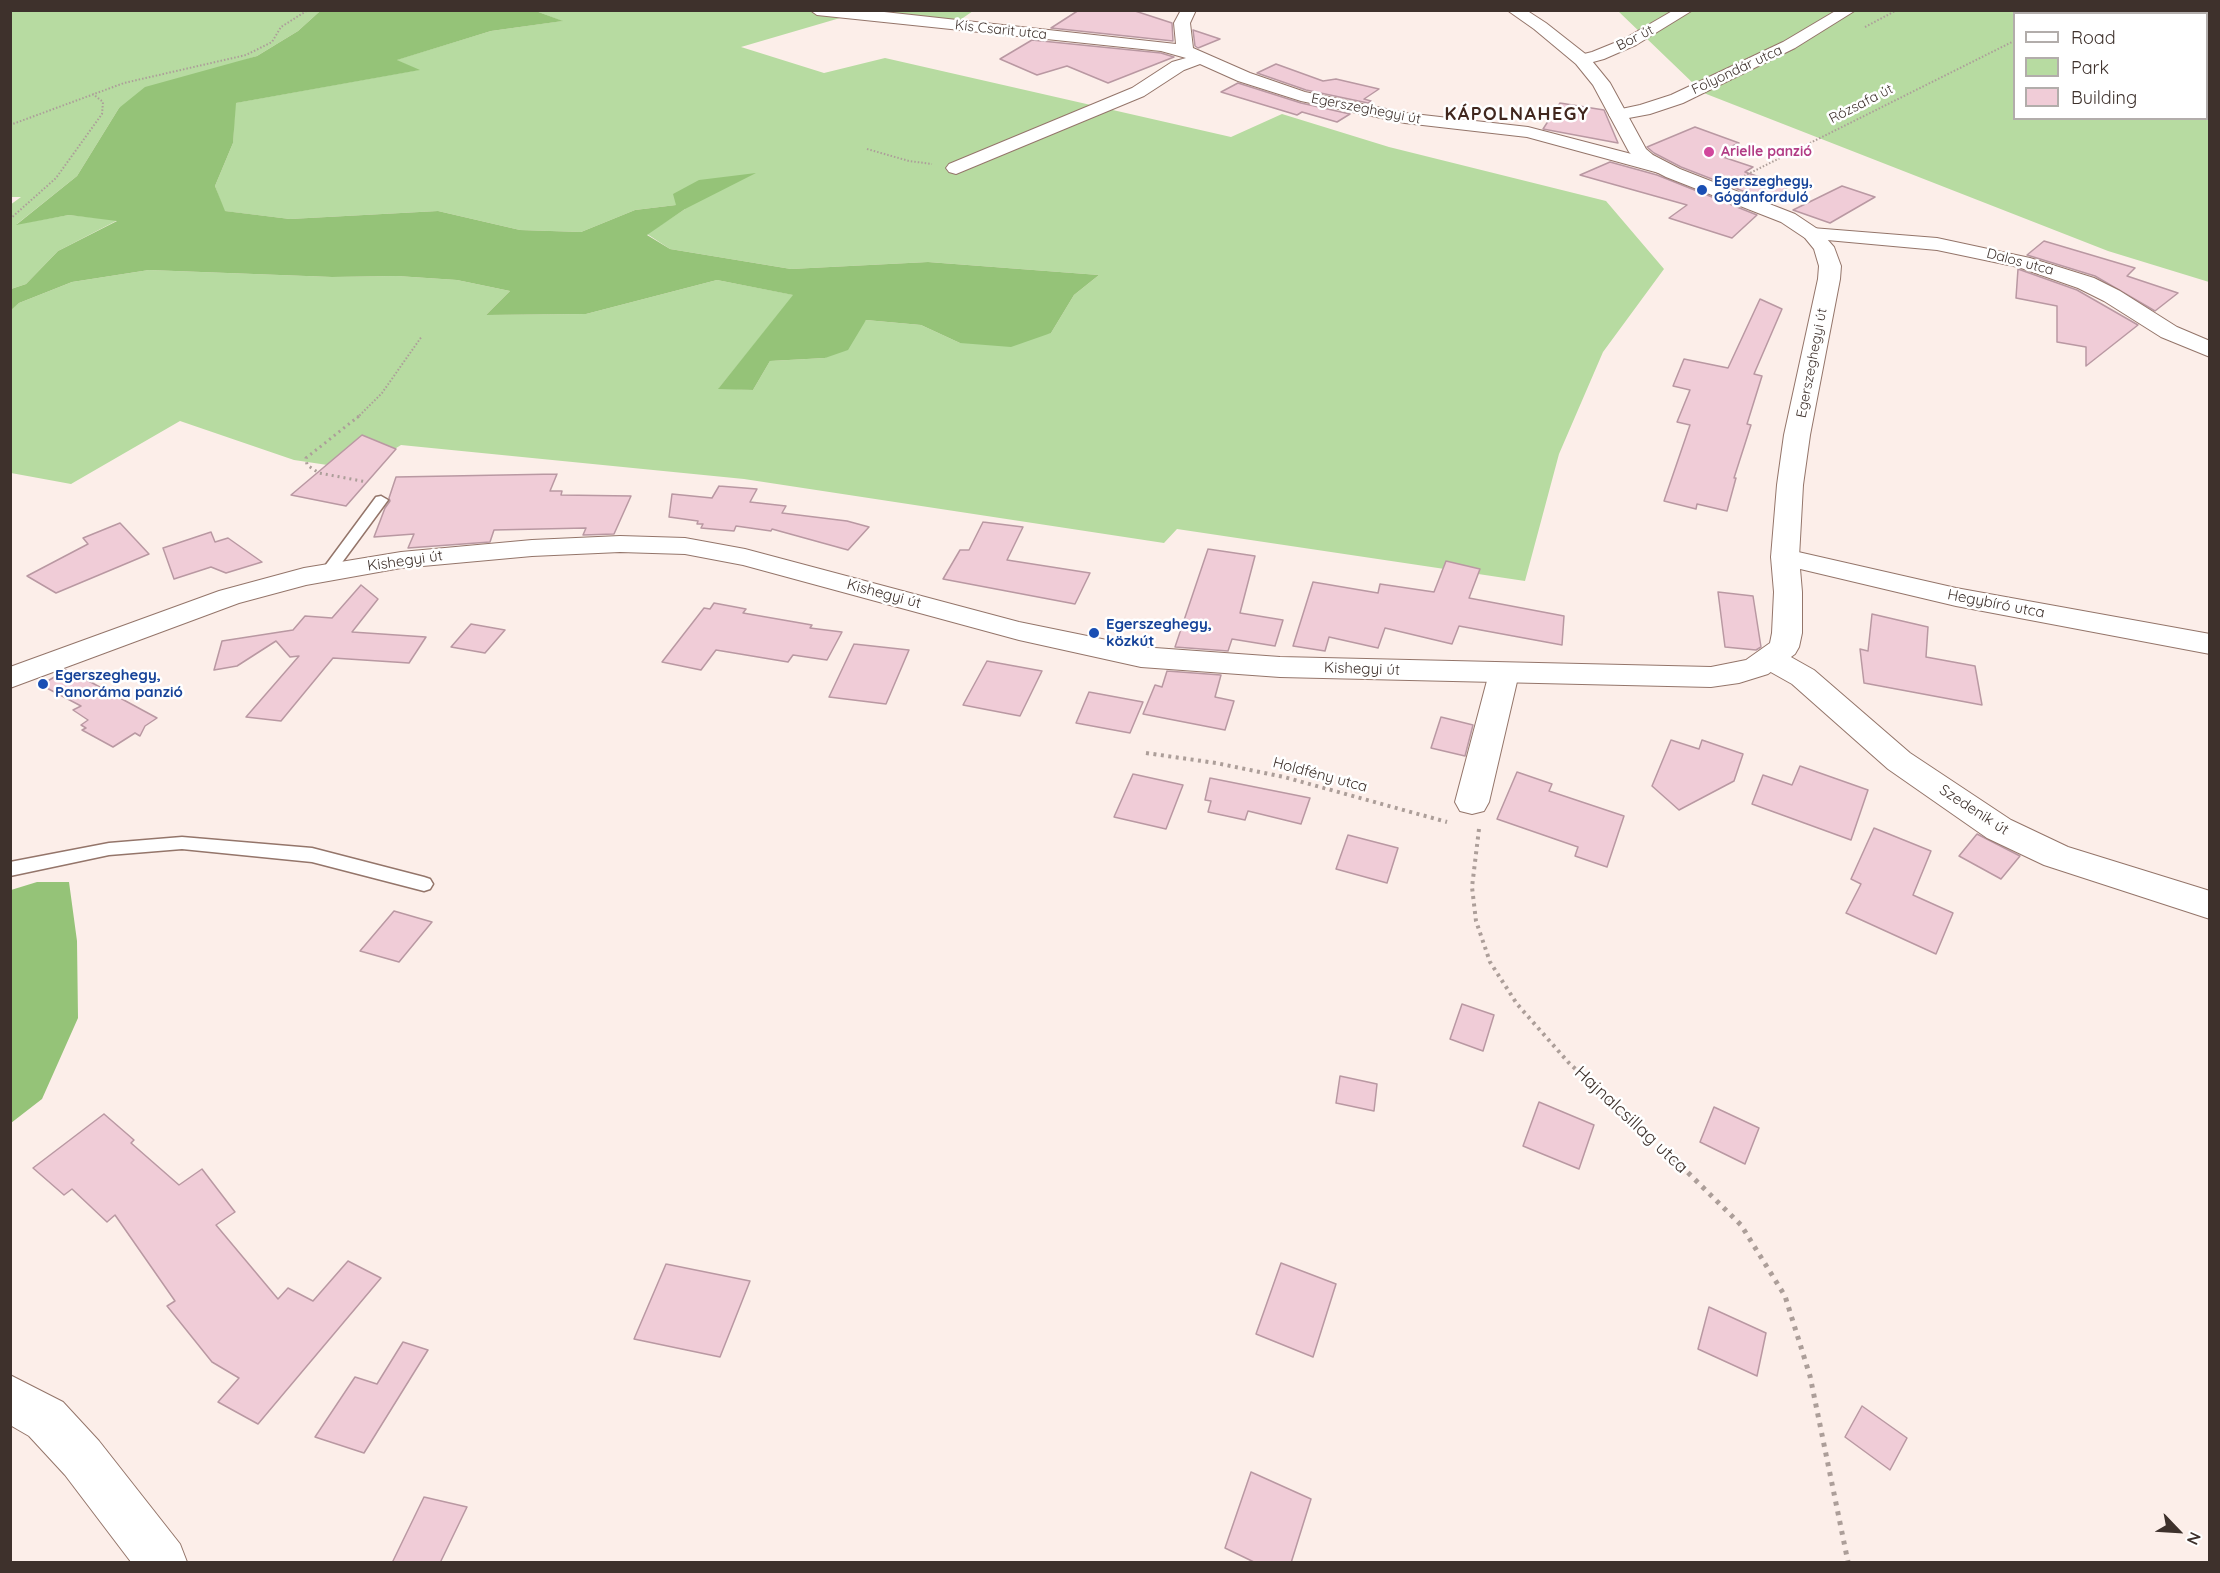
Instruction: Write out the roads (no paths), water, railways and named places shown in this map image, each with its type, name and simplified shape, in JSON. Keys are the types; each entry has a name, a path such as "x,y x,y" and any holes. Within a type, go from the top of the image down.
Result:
{"street":[{"name":"Kis Csarit utca","path":"817,10 1053,36 1129,41 1193,55"},
{"path":"956,168 1138,92 1178,66 1193,55 1182,24 1189,10"},
{"name":"Egerszeghegyi út","path":"1514,10 1546,30 1582,60 1601,83 1638,152 1659,166"},
{"name":"Bor út","path":"1582,60 1598,56 1630,42 1686,10"},
{"name":"Folyondár utca","path":"1618,115 1644,110 1677,99 1789,45 1849,10"},
{"name":"Egerszeghegyi út","path":"1193,55 1244,77 1301,96 1405,118 1528,132 1659,166 1788,218 1812,234 1824,247 1830,266 1829,279 1797,435 1790,485 1785,556 1788,592 1787,633 1784,647 1771,658"},
{"name":"Dalos utca","path":"1812,234 1937,244 2023,261 2086,283 2112,296 2169,333 2210,350"},
{"name":"Kishegyi út","path":"10,678 229,597 327,573 400,560 509,550 620,544 685,546 779,566 1031,634 1141,657 1280,667 1711,677 1739,673 1758,667 1771,658"},
{"name":"Hegybíró utca","path":"1785,556 1956,597 2210,644"},
{"name":"Szedenik út","path":"1771,658 1803,677 1899,761 1999,829 2056,856 2210,905"},
{"path":"1472,802 1504,673"},
{"path":"10,1398 46,1419 82,1458 162,1563"}],"lane":[{"path":"327,573 381,500"},
{"path":"10,869 109,849 192,844 312,855 424,884"}],"place":[{"name":"Arielle panzió","path":"1709,152"},
{"name":"Egerszeghegy, Gógánforduló","path":"1702,190"},
{"name":"Egerszeghegy, közkút","path":"1094,633"},
{"name":"Egerszeghegy, Panoráma panzió","path":"43,684"}],"district":[{"name":"KÁPOLNAHEGY","path":"1517,115"}]}
